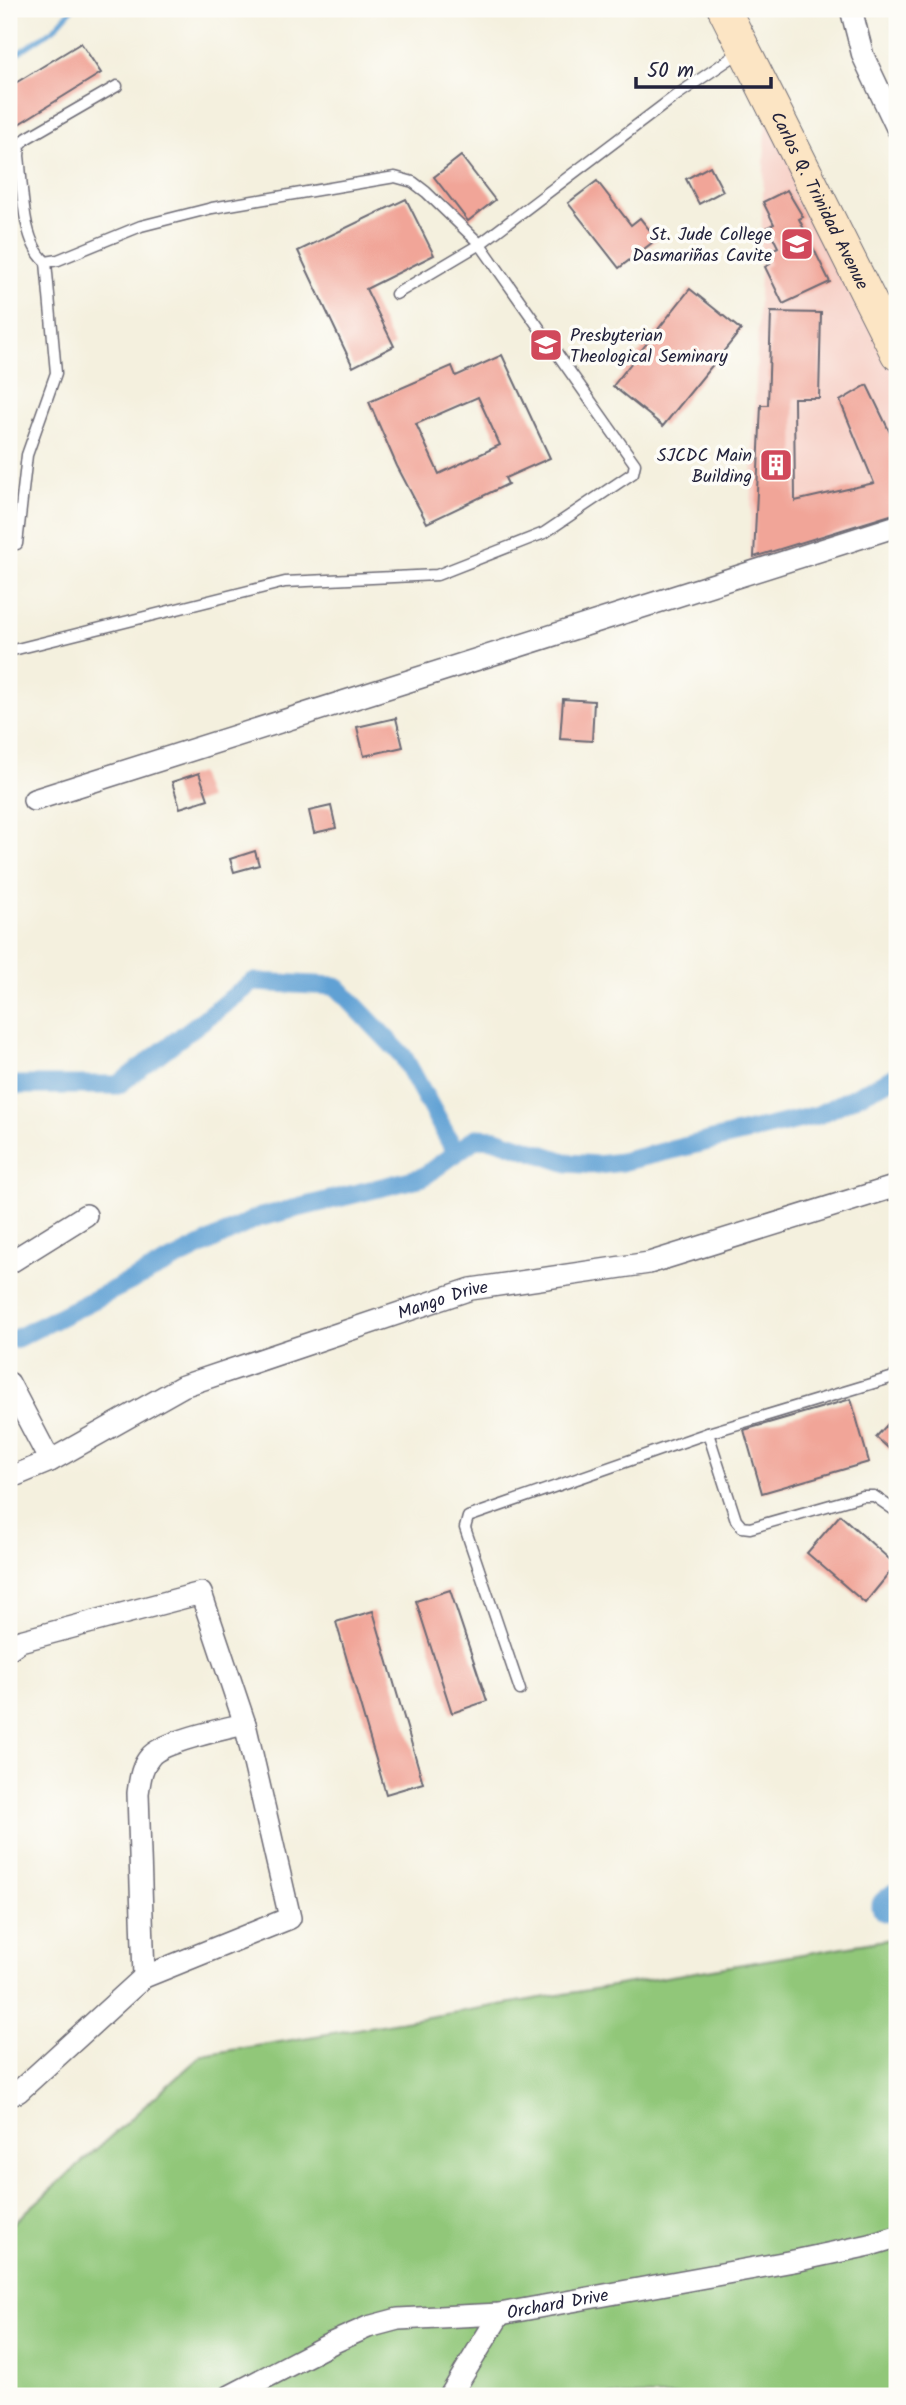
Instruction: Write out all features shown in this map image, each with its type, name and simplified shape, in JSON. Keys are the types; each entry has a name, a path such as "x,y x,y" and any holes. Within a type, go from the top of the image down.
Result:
{"main road":[{"name":"Carlos Q. Trinidad Avenue","path":"724,9 897,354"}],"street":[{"path":"851,9 863,56 897,128"},
{"path":"34,800 897,526"},
{"name":"Mango Drive","path":"9,1478 50,1461 183,1386 471,1289 649,1263 897,1186"},
{"path":"9,1263 86,1215"},
{"path":"9,1383 50,1461"},
{"path":"9,1649 20,1642 201,1594 244,1724 290,1918 144,1977 12,2095"},
{"path":"144,1977 138,1793 142,1771 151,1755 164,1746 244,1724"},
{"name":"Orchard Drive","path":"229,2396 368,2326 398,2319 500,2314 799,2260 870,2245 897,2236"},
{"path":"450,2396 500,2314"}],"lane":[{"path":"396,294 480,244 674,97 745,49"},
{"path":"17,544 27,455 56,373 46,262 38,255 30,239 19,156 20,145 27,138 117,86"},
{"path":"9,651 285,582 438,575 544,533 633,473 635,464 480,244 413,182 396,177 212,208 141,226 58,260 46,262"},
{"path":"520,1690 465,1528 468,1517 708,1433 897,1376"},
{"path":"708,1433 736,1520 742,1527 750,1528 862,1496 874,1496 897,1512"}],"shaded area":[{"name":"St. Jude College Dasmariñas Cavite","path":"766,115 897,374 897,518 749,561"}],"green space":[{"path":"897,1938 897,2396 9,2396 9,2227 202,2055"}],"building":[{"path":"81,43 101,73 9,130 9,87"},
{"path":"461,156 495,200 468,221 434,177"},
{"path":"710,166 723,191 699,204 686,179"},
{"path":"597,181 631,225 640,218 657,239 619,268 568,203"},
{"path":"787,190 803,217 799,219 830,282 783,304 765,267 770,264 765,254 778,247 768,227 774,224 763,202"},
{"path":"406,199 434,255 366,289 394,346 353,367 298,251"},
{"path":"690,289 741,330 663,426 613,386"},
{"name":"SJCDC Main Building","path":"771,312 821,313 819,398 794,398 795,501 874,483 840,401 867,385 897,447 897,513 754,557 761,405 768,405"},
{"path":"502,355 550,458 505,478 508,484 427,523 397,466 369,402 452,366 456,376","holes":["478,397 500,445 439,474 416,424"]},
{"path":"563,699 594,701 592,741 560,739"},
{"path":"396,718 403,747 364,756 357,727"},
{"path":"199,773 208,799 180,808 172,782"},
{"path":"331,806 336,828 314,833 309,811"},
{"path":"255,851 259,865 234,872 230,859"},
{"path":"851,1399 869,1462 762,1493 744,1430"},
{"path":"897,1414 897,1456 876,1437"},
{"path":"840,1515 896,1565 865,1603 807,1553"},
{"path":"450,1590 487,1701 452,1713 416,1601"},
{"path":"373,1611 423,1783 386,1794 336,1622"}],"waterway":[{"path":"9,59 54,29 72,9"},
{"path":"9,1085 118,1085 253,982 336,986 403,1056 456,1153"},
{"path":"15,1339 257,1218 423,1177 476,1138 496,1139 568,1163 598,1165 621,1162 818,1115 897,1076"},
{"path":"888,1906 897,1899"}],"place":[{"name":"St. Jude College Dasmariñas Cavite","path":"797,244"},
{"name":"Presbyterian Theological Seminary","path":"546,345"},
{"name":"SJCDC Main Building","path":"776,465"}]}
